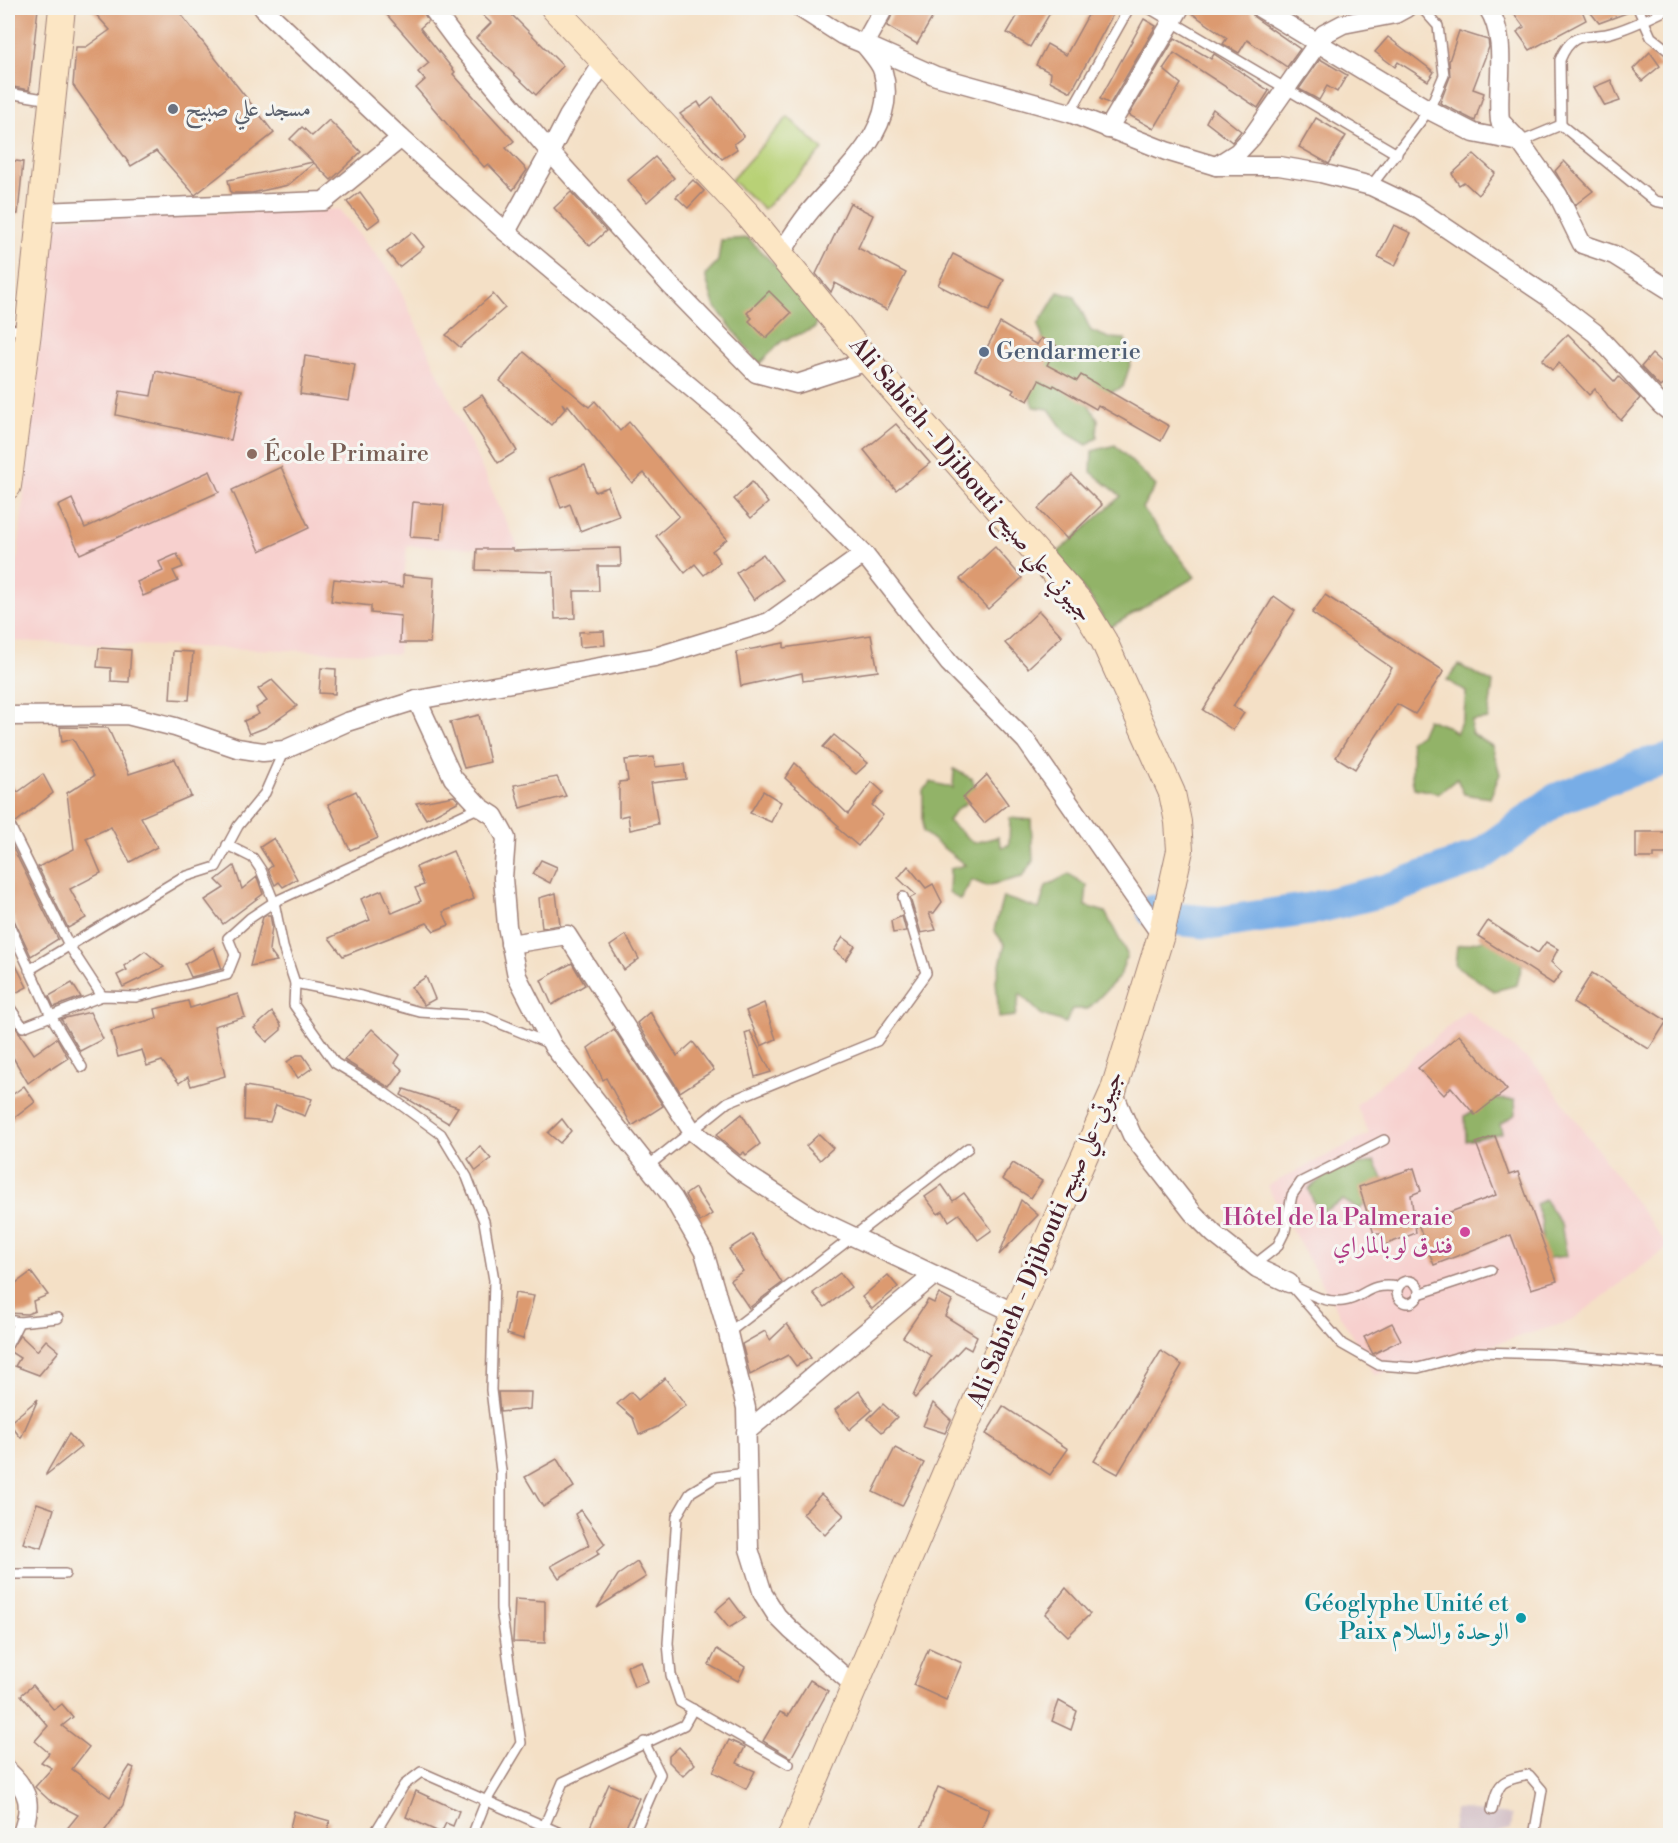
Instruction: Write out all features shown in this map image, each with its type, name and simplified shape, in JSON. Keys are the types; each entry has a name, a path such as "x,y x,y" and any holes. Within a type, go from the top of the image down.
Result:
{"main road":[{"path":"8,486 18,330 41,212 50,100 62,8"},
{"name":"Ali Sabieh - Djibouti جيبوتي-علي صبيح","path":"554,8 713,175 781,253 868,361 1072,594 1092,621 1162,765 1178,822 1179,850 1161,935 1113,1092 1015,1313 791,1836"}],"street":[{"path":"263,8 400,138 506,232 743,431 864,554 949,663 1026,741 1161,935"},
{"path":"432,8 458,43 550,152 670,285 756,373 797,384 868,361"},
{"path":"800,8 842,35 936,76 1070,113 1167,151 1216,166 1279,166 1321,173 1371,186 1415,207 1547,296 1594,333 1661,405 1671,412"},
{"path":"864,44 884,8"},
{"path":"1260,8 1429,110 1474,133 1520,141"},
{"path":"1216,166 1238,152 1252,137 1324,34 1343,24 1395,14 1406,8"},
{"path":"1488,8 1495,19 1500,38 1500,121 1520,141 1558,195 1582,244 1614,255 1671,290"},
{"path":"1107,129 1175,15"},
{"path":"781,253 807,215 869,144 880,121 885,96 883,71 864,44"},
{"path":"506,232 568,117 605,60"},
{"path":"41,212 324,201 400,138"},
{"path":"8,716 126,715 175,727 237,748 263,752 284,750 347,722 417,700 655,657 769,622 864,554"},
{"path":"417,700 453,777 480,807 494,816 506,838 503,878 510,944 517,976 553,1046 673,1198 704,1252 728,1333 746,1408 749,1548 763,1594 777,1616 855,1686"},
{"path":"510,944 567,935 693,1131 744,1173 812,1217 1015,1313"},
{"path":"1113,1092 1132,1135 1155,1161 1176,1194 1214,1234 1254,1265 1289,1283"},
{"path":"746,1432 934,1275"},
{"path":"8,1771 22,1784 30,1813 21,1836"}],"lane":[{"path":"1070,113 1129,8"},
{"path":"1149,8 1175,15 1285,90 1397,154"},
{"path":"1371,186 1429,110 1444,75 1438,26 1422,8"},
{"path":"1638,8 1651,37 1671,52"},
{"path":"1671,8 1611,33 1583,36 1564,50 1560,60 1562,125 1655,201 1671,204"},
{"path":"8,93 50,100"},
{"path":"1520,141 1562,125"},
{"path":"29,970 181,878 216,867 238,826 265,793 284,750"},
{"path":"8,1005 22,1027 102,996 136,997 227,975 235,956 228,938 250,918 274,902 480,807"},
{"path":"8,822 70,947 102,996"},
{"path":"227,845 253,858 274,902 283,947 295,983 294,1005 335,1063 382,1091 441,1134 467,1177 483,1221 494,1280 491,1390 501,1471 501,1609 521,1743 486,1801 472,1836"},
{"path":"648,1166 728,1102 877,1041 926,974 903,897"},
{"path":"8,922 51,1016 82,1067"},
{"path":"295,983 361,996 420,1012 482,1016 553,1046"},
{"path":"1254,1265 1277,1247 1286,1231 1292,1195 1301,1182 1384,1140"},
{"path":"728,1333 968,1148"},
{"path":"1419,1294 1418,1287 1412,1281 1402,1282 1398,1287 1397,1294 1404,1302 1412,1303 1419,1294 1491,1270"},
{"path":"1289,1283 1318,1298 1345,1301 1366,1289 1383,1285 1398,1287"},
{"path":"1289,1283 1342,1344 1379,1365 1418,1368 1478,1352 1552,1354 1671,1364"},
{"path":"8,1320 19,1322 58,1318"},
{"path":"8,1344 19,1322"},
{"path":"746,1473 716,1478 691,1492 677,1516 668,1643 670,1675 680,1702 789,1764"},
{"path":"8,1574 65,1574"},
{"path":"540,1836 563,1782 684,1725 693,1709"},
{"path":"633,1836 660,1774 644,1742"},
{"path":"373,1836 404,1785 421,1772 567,1836"},
{"path":"1492,1810 1497,1787 1507,1779 1529,1774 1542,1790 1534,1836"}],"shaded area":[{"name":"École Primaire","path":"339,209 394,277 519,549 407,546 398,654 9,641 52,219"},
{"path":"1467,1010 1538,1068 1668,1247 1571,1321 1439,1361 1374,1375 1267,1186 1369,1134 1356,1105"},
{"path":"1454,1809 1512,1815 1510,1829 1499,1832 1498,1835 1452,1836"}],"green space":[{"path":"788,117 823,150 764,209 731,180"},
{"path":"748,238 820,311 815,328 782,341 759,364 714,305 705,275 718,261 721,240"},
{"path":"1058,292 1075,297 1091,331 1109,338 1125,339 1131,362 1123,387 1107,394 1079,391 1098,419 1097,437 1087,445 1065,432 1049,409 1034,407 1029,392 1048,353 1038,325"},
{"path":"1115,445 1156,486 1142,508 1195,577 1109,628 1092,600 1055,555 1121,496 1091,472 1092,451"},
{"path":"1459,665 1493,683 1488,719 1472,721 1471,733 1492,746 1500,774 1490,798 1464,794 1457,779 1439,793 1414,788 1412,781 1410,741 1420,735 1427,719 1449,727 1456,734 1464,714 1466,692 1447,680"},
{"path":"954,769 972,779 979,795 957,809 948,821 974,843 998,837 1002,847 1009,845 1010,818 1031,820 1033,861 1022,877 986,886 972,880 960,900 949,892 950,869 965,865 923,832 923,790 931,782 953,788"},
{"path":"1069,874 1087,886 1085,906 1105,912 1127,954 1120,976 1088,1009 1072,1009 1066,1023 1042,1015 1020,994 1015,1016 999,1018 996,980 1005,945 994,930 1003,897 1039,909 1046,886"},
{"path":"1497,937 1524,957 1517,985 1494,991 1455,965 1457,946"},
{"path":"1491,1099 1515,1100 1516,1114 1500,1124 1502,1133 1466,1141 1465,1116"},
{"path":"1375,1161 1385,1183 1359,1210 1343,1200 1319,1214 1308,1189 1330,1172"},
{"path":"1545,1200 1561,1224 1567,1256 1542,1259 1542,1223 1536,1204"}],"building":[{"path":"8,8 38,8 29,90 8,86"},
{"name":"مسجد علي صبيح","path":"90,8 176,8 274,133 195,195 156,151 131,166 73,85 76,47 86,47 110,30"},
{"path":"381,8 421,8 428,21 420,28 455,72 453,74 514,141 506,148 527,170 513,190 488,164 484,167 416,88 425,80 418,72 429,63"},
{"path":"475,8 505,8 563,66 536,95 476,38 491,23"},
{"path":"895,8 938,8 917,44 887,26"},
{"path":"1022,8 1053,8 1030,47 1007,33"},
{"path":"1092,8 1100,8 1113,14 1071,92 1050,81 1051,73 1036,65 1047,44 1066,55"},
{"path":"1191,8 1249,8 1254,17 1300,49 1287,67 1247,40 1239,53 1223,44 1227,38 1190,12"},
{"path":"1510,8 1581,8 1586,20 1530,50 1517,32 1524,27"},
{"path":"1587,8 1631,8 1632,11 1599,23"},
{"path":"1144,19 1156,26 1110,104 1100,99"},
{"path":"1459,31 1488,40 1489,47 1473,89 1484,93 1475,121 1440,103 1450,77 1449,61"},
{"path":"1388,37 1434,72 1428,81 1398,62 1395,67 1375,52"},
{"path":"1175,38 1211,59 1214,54 1269,91 1258,108 1174,53 1163,69 1181,84 1154,129 1129,115"},
{"path":"1650,52 1660,66 1642,81 1633,69"},
{"path":"1320,59 1347,75 1337,92 1327,86 1319,100 1299,89"},
{"path":"1611,80 1620,101 1605,106 1594,87"},
{"path":"713,97 744,136 734,144 737,149 722,159 680,114 698,102 701,107"},
{"path":"1213,109 1241,131 1232,142 1206,122"},
{"path":"1316,118 1346,136 1329,164 1299,147"},
{"path":"329,120 361,152 331,180 314,163 288,185 252,193 231,193 228,180 313,162 290,139 302,127 312,136"},
{"path":"1474,154 1495,173 1478,195 1464,182 1459,185 1452,174"},
{"path":"655,157 674,178 647,202 628,180"},
{"path":"8,160 23,162 18,214 8,214"},
{"path":"1564,161 1593,191 1575,205 1555,171"},
{"path":"693,180 704,191 688,208 676,197"},
{"path":"360,192 380,219 368,228 347,202"},
{"path":"571,192 606,231 590,246 554,208"},
{"path":"850,203 873,215 858,248 906,273 887,310 835,283 831,292 816,274"},
{"path":"1394,225 1411,233 1395,266 1378,257"},
{"path":"412,232 424,247 399,267 387,252"},
{"path":"953,254 1004,280 989,311 938,285"},
{"path":"769,291 791,313 766,338 749,321 752,318 747,313"},
{"path":"493,294 505,308 460,347 446,335"},
{"path":"1000,323 1037,345 1041,338 1057,346 1047,365 1077,381 1081,375 1169,426 1161,441 1098,405 1096,409 1054,385 1053,387 1039,380 1028,401 1012,393 1014,390 975,370"},
{"path":"1568,334 1615,382 1619,377 1640,398 1621,420 1608,408 1595,389 1589,395 1559,363 1552,370 1542,360"},
{"path":"524,352 589,407 595,401 620,431 629,422 727,539 712,551 720,562 704,575 695,564 685,573 656,536 679,516 644,473 632,483 568,405 566,408 562,403 565,409 551,425 500,381"},
{"path":"1652,354 1671,371 1671,377 1660,387 1641,367"},
{"path":"305,356 355,364 349,401 300,394"},
{"path":"156,371 242,390 231,440 116,415 120,391 151,396"},
{"path":"482,395 517,451 498,463 463,408"},
{"path":"896,424 930,463 896,490 864,450"},
{"path":"585,465 595,492 608,487 619,516 580,531 570,504 561,508 550,478"},
{"path":"281,467 309,528 260,551 232,490"},
{"path":"210,471 219,492 80,554 58,506 72,499 85,528"},
{"path":"1072,475 1102,505 1067,539 1038,509"},
{"path":"752,482 768,503 751,518 734,499"},
{"path":"413,502 444,505 441,539 410,537"},
{"path":"995,547 1022,578 988,609 960,579"},
{"path":"620,548 621,566 598,566 599,591 574,591 575,618 555,619 553,572 476,570 477,549 513,549 514,551"},
{"path":"177,554 183,567 173,571 178,581 143,596 137,582 163,571 159,562"},
{"path":"763,554 782,580 754,600 736,573"},
{"path":"403,575 434,578 430,643 400,643 401,616 371,613 371,606 331,601 334,579 403,587"},
{"path":"1325,595 1444,671 1415,714 1397,704 1355,769 1336,757 1392,668 1312,613"},
{"path":"1274,596 1295,611 1233,706 1244,713 1233,730 1203,710"},
{"path":"1039,611 1062,636 1028,668 1005,643"},
{"path":"604,631 605,645 580,647 579,632"},
{"path":"871,635 878,671 803,681 802,673 741,686 736,652 784,643 784,648"},
{"path":"99,648 131,650 129,682 111,681 111,668 97,667"},
{"path":"173,651 193,652 189,700 170,699"},
{"path":"321,668 336,669 335,694 319,693"},
{"path":"272,680 297,706 267,727 249,734 244,721 259,714 256,708 267,701 258,689"},
{"path":"479,715 490,762 464,768 450,722"},
{"path":"60,727 108,728 129,774 175,759 191,796 141,817 157,847 130,862 111,827 86,838 101,873 70,889 86,918 68,928 38,867 74,849 67,793 94,776 73,739 62,742"},
{"path":"834,735 868,763 856,774 823,747"},
{"path":"654,757 655,767 684,764 686,779 651,783 658,824 630,830 628,815 619,817 619,782 628,781 625,760"},
{"path":"795,763 848,814 872,782 883,792 872,805 883,815 858,846 785,778"},
{"path":"43,774 53,793 16,822 8,815 8,782 18,792"},
{"path":"987,775 1008,804 984,823 963,798"},
{"path":"557,777 566,796 520,808 514,785"},
{"path":"356,791 378,838 350,850 328,804"},
{"path":"763,791 781,802 771,822 750,813"},
{"path":"454,796 459,801 426,819 416,803"},
{"path":"1636,832 1671,832 1671,854 1654,854 1654,858 1636,858"},
{"path":"8,838 58,939 31,956 8,907"},
{"path":"274,838 297,879 283,887 279,882 275,885 268,869 272,866 260,847"},
{"path":"453,851 474,899 443,912 449,925 434,931 427,923 343,956 329,938 370,920 361,899 382,890 392,913 421,901 415,888 424,885 416,867"},
{"path":"541,860 557,867 550,883 533,874"},
{"path":"234,866 242,889 257,877 263,894 223,924 205,900 224,888 216,880"},
{"path":"908,866 926,888 933,884 942,902 934,913 929,913 936,930 921,933 910,898 916,895 898,878"},
{"path":"556,893 560,925 542,928 539,898"},
{"path":"270,915 272,926 269,950 277,961 250,966 263,917"},
{"path":"902,916 906,931 893,933 891,921"},
{"path":"1488,921 1538,953 1546,942 1558,949 1551,962 1562,972 1553,984 1478,936"},
{"path":"626,935 639,959 624,970 610,946"},
{"path":"843,937 855,946 846,960 834,950"},
{"path":"214,947 222,969 191,977 185,964"},
{"path":"8,950 27,987 8,997"},
{"path":"145,951 164,967 123,987 117,975 127,970 124,966"},
{"path":"572,963 585,985 552,1005 541,980"},
{"path":"1592,973 1667,1021 1649,1049 1573,1003"},
{"path":"426,977 435,999 424,1005 411,987"},
{"path":"72,983 81,997 54,1007 49,996"},
{"path":"238,994 245,1017 214,1026 225,1076 191,1086 188,1077 179,1083 162,1061 147,1066 142,1050 118,1057 111,1031 157,1018 155,1009 188,1001 190,1008"},
{"path":"764,1003 776,1039 761,1046 746,1011"},
{"path":"90,1012 103,1039 80,1051 61,1019"},
{"path":"272,1012 281,1025 281,1030 267,1042 254,1028"},
{"path":"650,1012 677,1056 693,1042 714,1070 680,1092 637,1023"},
{"path":"8,1016 34,1054 57,1038 68,1058 51,1069 50,1067 28,1083 8,1049"},
{"path":"372,1029 400,1055 395,1063 403,1070 390,1088 344,1060"},
{"path":"614,1029 663,1106 632,1126 606,1078 603,1080 588,1048"},
{"path":"750,1031 771,1072 755,1077 745,1033"},
{"path":"1459,1035 1507,1090 1475,1115 1451,1087 1444,1095 1418,1068"},
{"path":"297,1055 303,1055 312,1068 298,1078 287,1062"},
{"path":"24,1086 35,1102 8,1123 8,1098"},
{"path":"245,1086 312,1099 305,1116 276,1105 270,1122 244,1120"},
{"path":"404,1089 458,1107 448,1123 401,1095"},
{"path":"742,1114 760,1144 746,1155 744,1152 740,1155 716,1135"},
{"path":"562,1119 571,1131 560,1143 548,1133"},
{"path":"819,1134 833,1148 820,1160 806,1146"},
{"path":"1495,1136 1509,1175 1518,1172 1557,1281 1531,1289 1511,1235 1434,1265 1418,1224 1496,1195 1476,1143"},
{"path":"480,1146 491,1159 476,1171 468,1159"},
{"path":"1013,1163 1042,1181 1031,1198 1002,1179"},
{"path":"1414,1168 1421,1191 1411,1195 1416,1233 1382,1246 1381,1234 1374,1234 1359,1187"},
{"path":"942,1185 953,1201 964,1193 992,1230 978,1240 959,1214 949,1221 943,1211 938,1214 925,1197"},
{"path":"695,1188 712,1214 700,1222 685,1195"},
{"path":"1021,1200 1038,1215 999,1255"},
{"path":"752,1234 782,1283 749,1308 730,1280 743,1271 729,1249"},
{"path":"31,1272 48,1295 33,1301 35,1311 27,1314 8,1313 8,1289"},
{"path":"840,1273 851,1287 825,1307 813,1293"},
{"path":"888,1275 898,1287 872,1309 862,1297"},
{"path":"515,1293 534,1296 523,1339 507,1334"},
{"path":"939,1294 952,1301 945,1316 977,1336 971,1350 964,1346 915,1398 913,1396 931,1356 903,1337 928,1300 934,1303"},
{"path":"1392,1323 1401,1340 1373,1354 1364,1337"},
{"path":"787,1324 811,1358 796,1366 788,1355 750,1375 742,1344 765,1331 770,1340"},
{"path":"20,1335 37,1351 46,1340 59,1351 39,1375 15,1366 20,1358 9,1351"},
{"path":"1161,1351 1182,1365 1118,1474 1094,1461"},
{"path":"665,1378 686,1405 657,1427 639,1435 633,1418 617,1404 631,1392 638,1400"},
{"path":"859,1391 872,1410 849,1430 835,1410"},
{"path":"498,1392 531,1392 530,1409 500,1412"},
{"path":"38,1399 21,1438 9,1423"},
{"path":"933,1403 951,1420 945,1433 923,1426"},
{"path":"883,1404 897,1417 882,1432 868,1419"},
{"path":"1003,1406 1068,1449 1050,1475 986,1434"},
{"path":"69,1434 81,1447 46,1475 46,1474"},
{"path":"895,1448 924,1463 902,1506 873,1492"},
{"path":"557,1459 574,1487 543,1507 525,1477"},
{"path":"821,1494 844,1515 825,1535 803,1514"},
{"path":"37,1503 54,1509 42,1548 23,1543"},
{"path":"581,1510 605,1544 597,1551 599,1554 559,1578 551,1566 589,1545 575,1514"},
{"path":"637,1562 646,1577 597,1608 618,1575"},
{"path":"1066,1588 1090,1614 1068,1636 1045,1614"},
{"path":"730,1598 745,1618 729,1628 715,1611"},
{"path":"515,1599 545,1601 545,1643 513,1642"},
{"path":"929,1648 962,1663 946,1700 913,1685"},
{"path":"717,1649 745,1667 738,1681 709,1665"},
{"path":"641,1661 648,1682 634,1687 627,1666"},
{"path":"810,1680 828,1691 791,1758 763,1741 780,1712 788,1716"},
{"path":"33,1685 54,1710 62,1704 73,1717 62,1726 89,1747 72,1769 110,1797 130,1766 134,1768 123,1805 101,1836 61,1836 78,1815 49,1800 35,1787 52,1768 41,1762 49,1753 35,1741 48,1726 21,1695"},
{"path":"1059,1701 1077,1711 1071,1730 1052,1721"},
{"path":"729,1740 745,1747 737,1763 755,1771 746,1789 713,1772"},
{"path":"679,1747 695,1764 683,1776 669,1762 669,1756"},
{"path":"609,1784 639,1798 622,1836 586,1836"},
{"path":"938,1787 989,1809 979,1836 918,1836"},
{"path":"416,1791 459,1811 453,1826 446,1823 441,1833 406,1817"},
{"path":"294,1811 330,1821 326,1836 307,1830 306,1836 288,1836"}],"waterway":[{"path":"1153,911 1175,919 1216,923 1310,909 1387,890 1478,857 1557,799 1641,766 1670,759"}],"place":[{"name":"مسجد علي صبيح","path":"173,109"},
{"name":"Gendarmerie","path":"984,352"},
{"name":"École Primaire","path":"252,454"},
{"name":"Hôtel de la Palmeraie فندق لو بالماراي","path":"1465,1232"},
{"name":"Géoglyphe Unité et Paix الوحدة والسلام","path":"1521,1618"}]}
